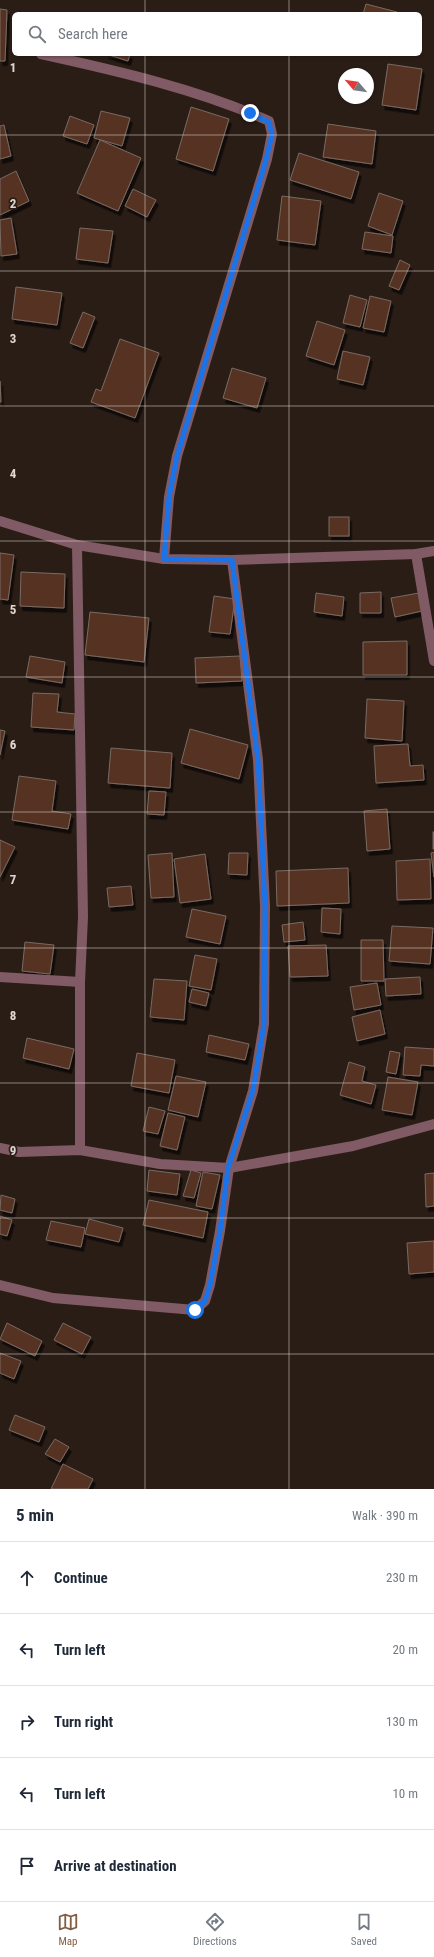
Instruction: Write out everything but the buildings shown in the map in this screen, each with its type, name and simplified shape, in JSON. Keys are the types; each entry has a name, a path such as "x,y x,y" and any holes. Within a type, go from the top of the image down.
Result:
{"street":[{"path":"50,56 133,75 250,113 269,122 272,134 266,160 177,456 169,497 164,559"},
{"path":"0,521 77,544 164,559 232,560 416,554 434,551"},
{"path":"77,544 83,917 80,982 80,1150"},
{"path":"416,554 434,661"},
{"path":"0,1285 53,1298 195,1310 205,1301 210,1285 220,1231 228,1168 253,1090 264,1024 265,906 258,760 232,560"},
{"path":"0,977 80,982"},
{"path":"0,1148 19,1152 80,1150 160,1164 228,1168 353,1146 434,1124"}],"route":[{"path":"195,1310 205,1301 210,1285 220,1231 228,1168 253,1090 264,1024 265,906 258,760 232,560 164,559 169,497 177,456 202,371 228,292 272,134 269,122 250,113"}]}
